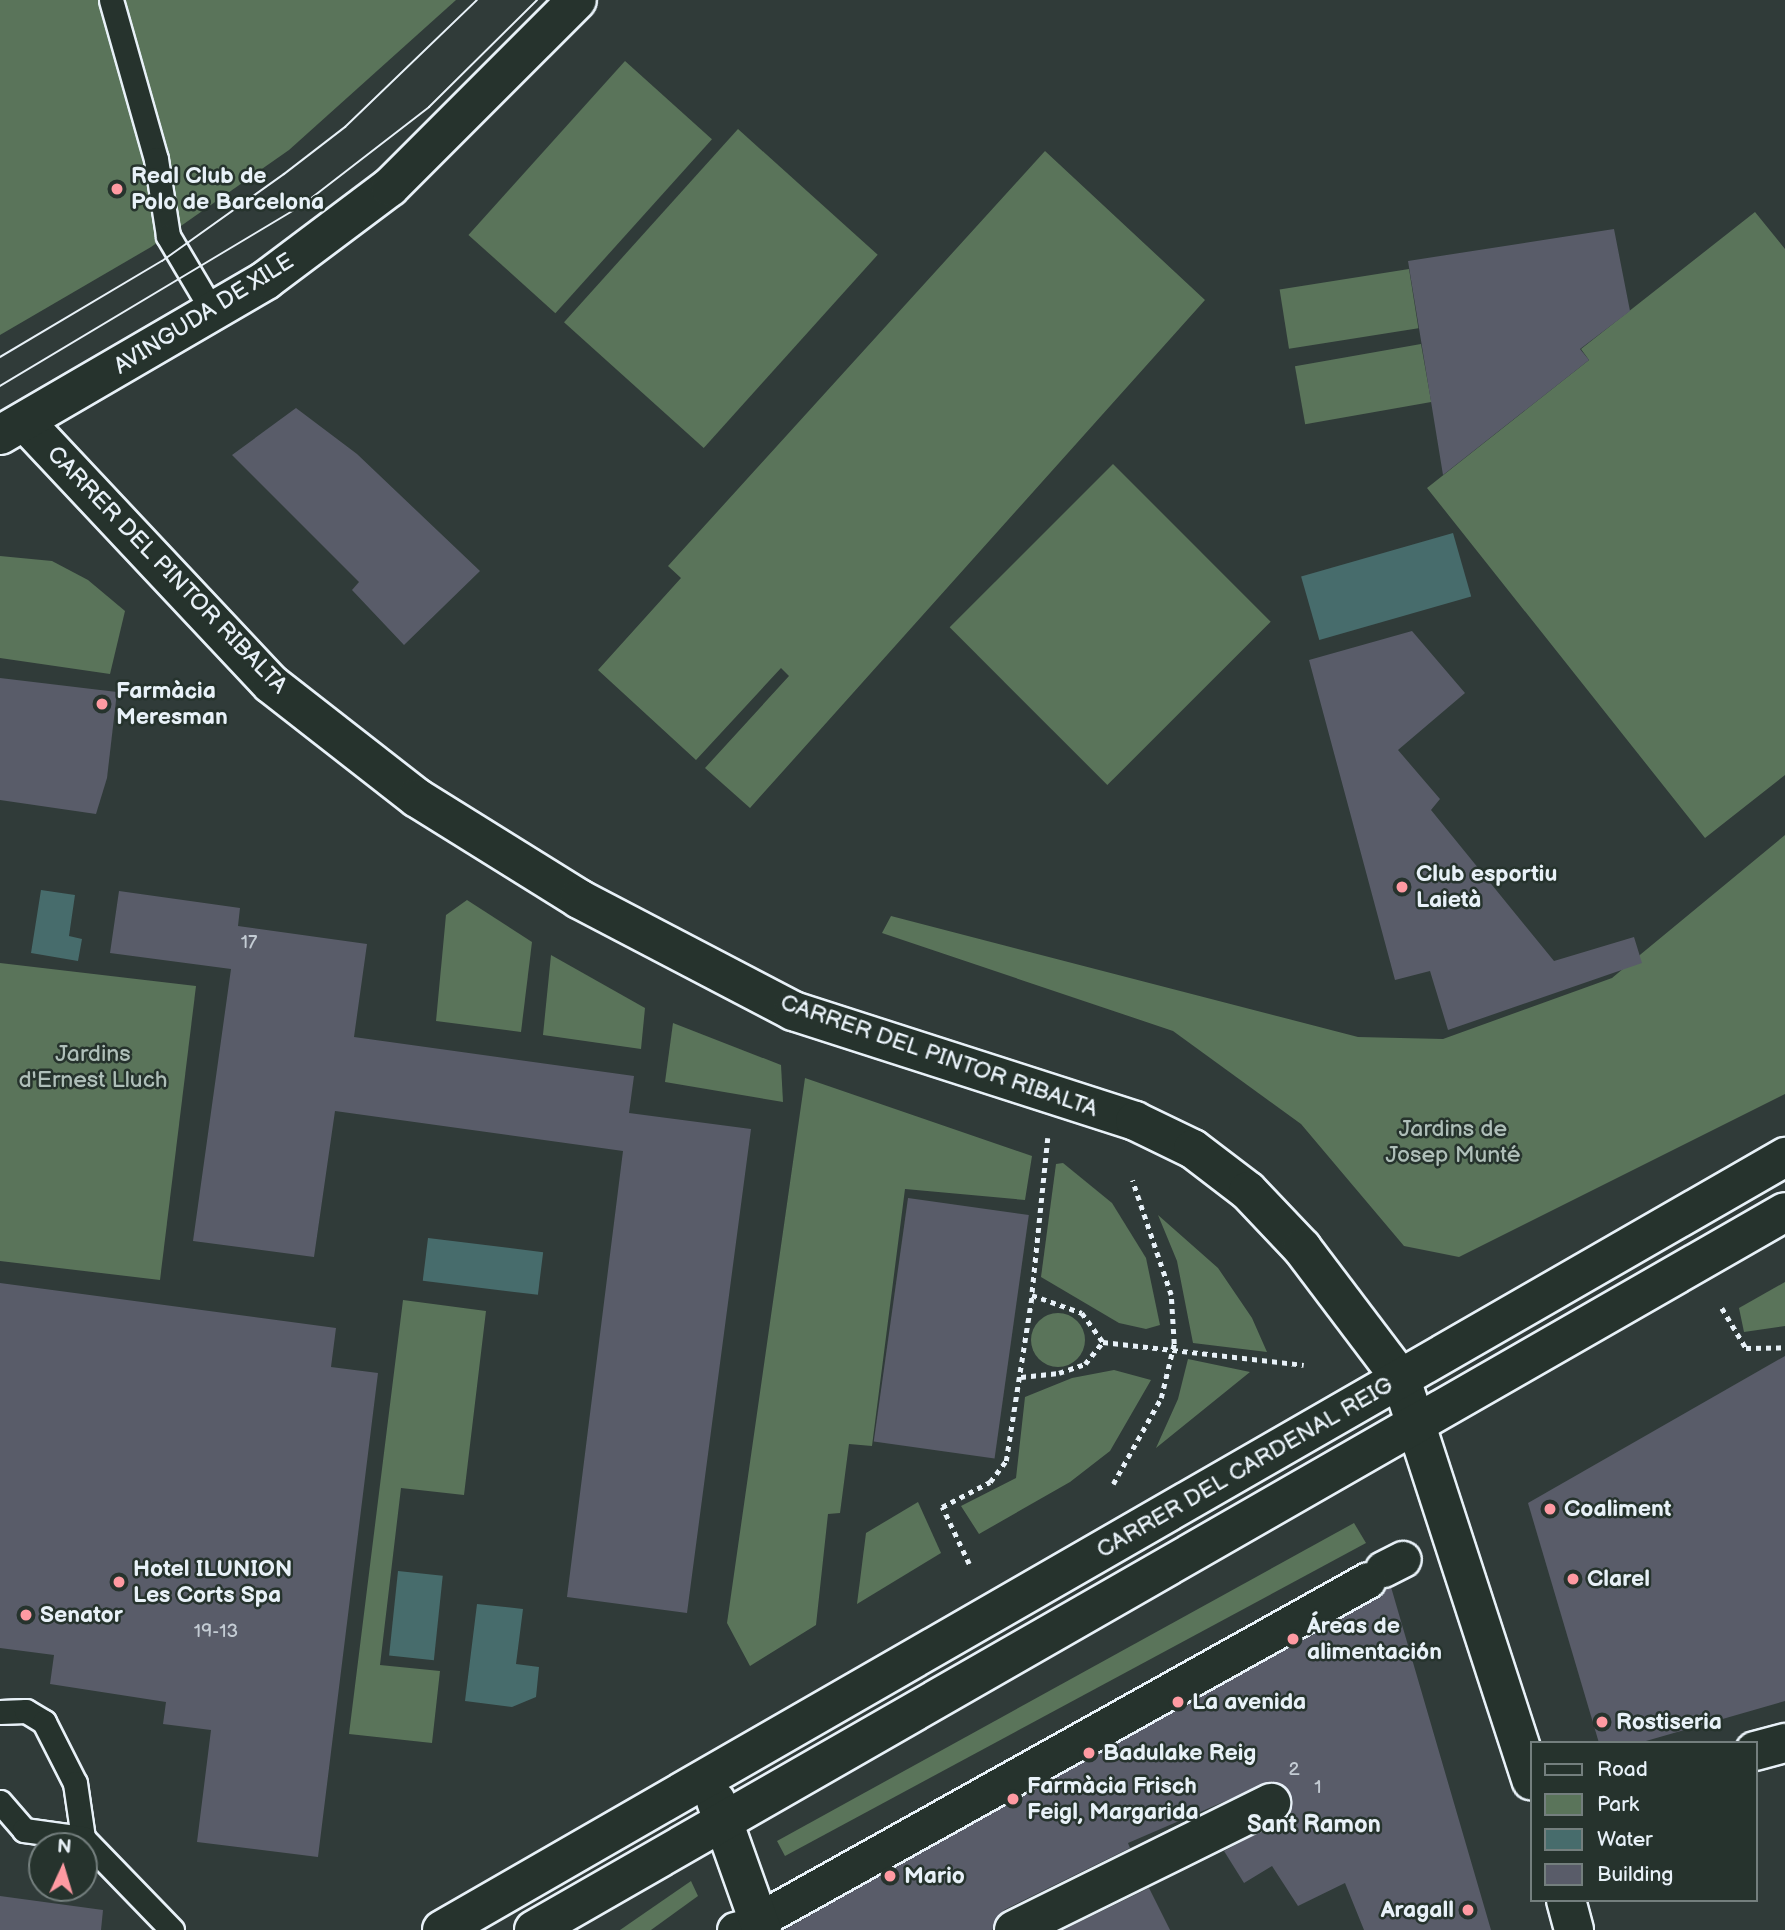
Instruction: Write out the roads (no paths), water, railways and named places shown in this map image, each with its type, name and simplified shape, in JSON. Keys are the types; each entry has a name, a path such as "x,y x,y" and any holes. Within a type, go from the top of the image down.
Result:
{"street":[{"name":"AVINGUDA DE XILE","path":"13,428 266,280 390,187 576,0"},
{"name":"CARRER DEL PINTOR RIBALTA","path":"13,428 271,684 417,798 579,899 793,1011 1135,1121 1193,1149 1248,1191 1303,1248 1401,1379 1530,1777"},
{"name":"CARRER DEL CARDENAL REIG","path":"442,1930 1785,1157"},
{"name":"CARRER DEL CARDENAL REIG","path":"534,1930 1418,1426 1785,1212"},
{"path":"704,1777 725,1822 752,1925 1385,1569"},
{"path":"1757,1750 1785,1743"},
{"path":"1014,1930 1271,1803"},
{"path":"1567,1902 1574,1930"}],"lane":[{"path":"111,0 156,159 168,236 213,312"},
{"path":"0,1712 26,1711 49,1727 75,1783 82,1832"},
{"path":"0,1802 24,1830 39,1832"},
{"path":"98,1854 172,1930"}],"water":[{"path":"1453,533 1471,596 1319,640 1301,577"},
{"path":"41,890 75,895 69,936 82,939 78,961 31,953"},
{"path":"428,1238 543,1252 538,1295 423,1281"},
{"path":"398,1571 443,1576 434,1660 389,1656"},
{"path":"477,1604 523,1609 516,1664 539,1667 536,1697 512,1707 465,1701"}],"tram line":[{"path":"0,357 162,261 284,174 345,127 477,0"},
{"path":"0,386 301,206 429,107 537,0"}],"place":[{"name":"Real Club de Polo de Barcelona","path":"117,189"},
{"name":"Farmàcia Meresman","path":"102,704"},
{"name":"Club esportiu Laietà","path":"1402,887"},
{"name":"Coaliment","path":"1550,1509"},
{"name":"Clarel","path":"1573,1579"},
{"name":"Hotel ILUNION Les Corts Spa","path":"119,1582"},
{"name":"Senator","path":"26,1615"},
{"name":"Áreas de alimentación","path":"1293,1639"},
{"name":"La avenida","path":"1178,1702"},
{"name":"Rostiseria","path":"1602,1722"},
{"name":"Badulake Reig","path":"1089,1753"},
{"name":"Farmàcia Frisch Feigl, Margarida","path":"1013,1799"},
{"name":"Mario","path":"890,1876"},
{"name":"Aragall","path":"1468,1910"}],"district":[{"name":"Sant Ramon","path":"1314,1825"}],"park label":[{"name":"Jardins d'Ernest Lluch","path":"93,1067"},
{"name":"Jardins de Josep Munté","path":"1453,1142"}]}
